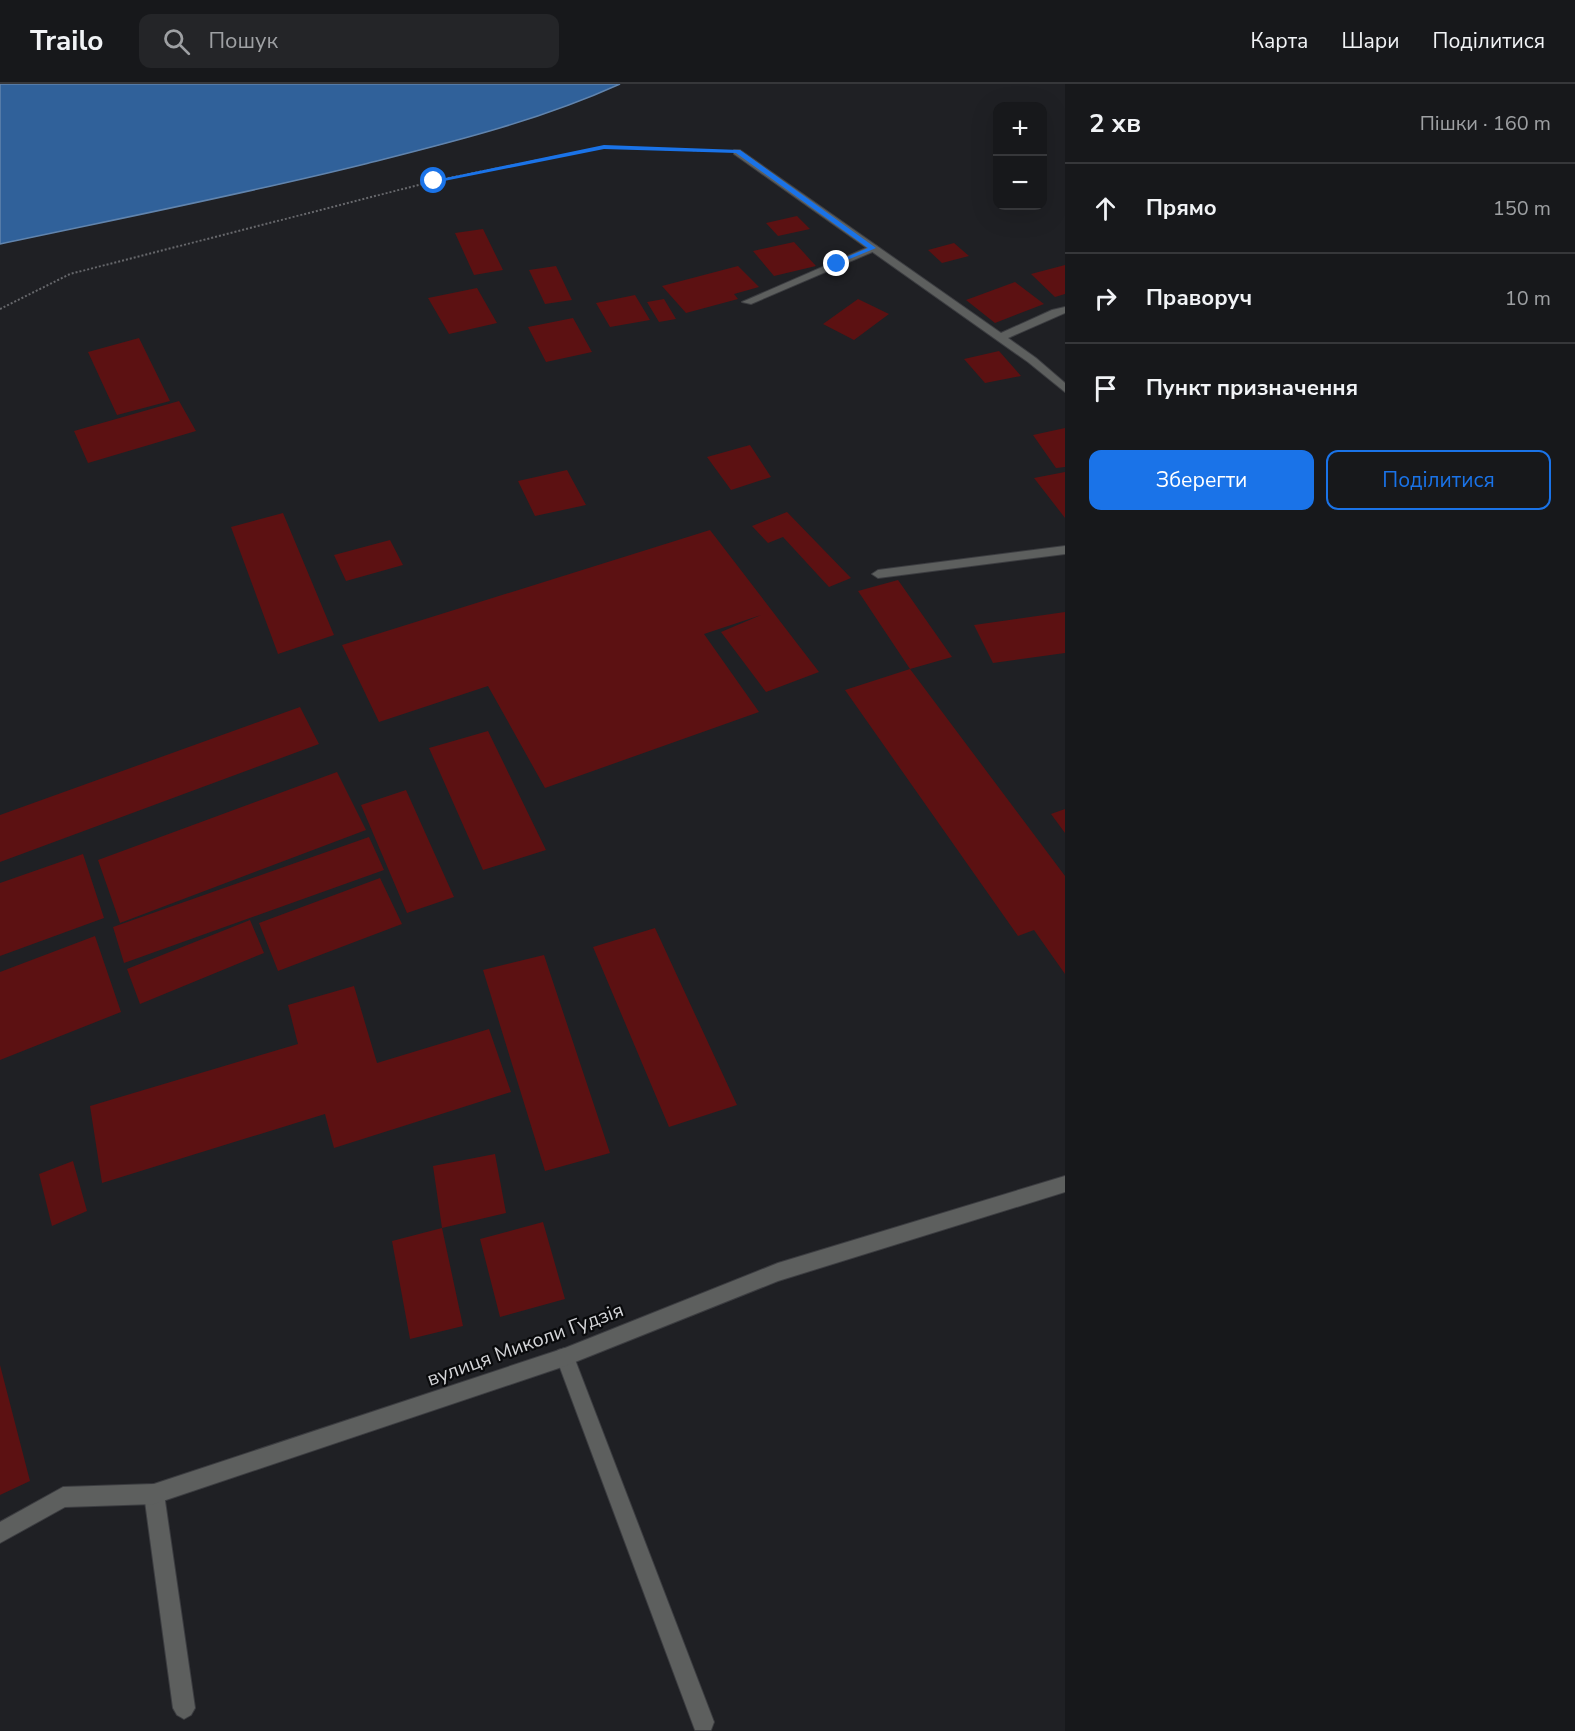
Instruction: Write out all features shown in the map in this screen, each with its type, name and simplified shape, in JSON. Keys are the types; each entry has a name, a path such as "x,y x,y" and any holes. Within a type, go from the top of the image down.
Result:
{"street":[{"path":"738,152 1032,360 1065,389"},
{"path":"747,302 873,248"},
{"path":"1000,338 1065,310"},
{"path":"878,574 1065,550"},
{"name":"вулиця Миколи Гудзія","path":"0,1533 63,1497 153,1494 565,1357 778,1272 1065,1184"},
{"path":"565,1357 703,1722"},
{"path":"153,1494 184,1708"}],"path":[{"path":"0,309 70,274 434,181 604,147 738,152"}],"water":[{"path":"0,84 620,84 526,120 365,164 274,186 0,244"}],"building":[{"path":"797,216 810,229 778,236 766,223"},
{"path":"483,229 503,270 474,275 455,233"},
{"path":"794,242 816,266 774,276 753,251"},
{"path":"954,243 969,256 942,263 928,250"},
{"path":"1065,265 1065,294 1055,297 1031,274"},
{"path":"556,266 572,300 545,304 529,270"},
{"path":"738,266 759,287 734,294 738,299 686,313 662,286"},
{"path":"1015,282 1044,304 995,323 966,300"},
{"path":"477,288 497,323 449,334 428,298"},
{"path":"635,295 650,320 610,327 596,303"},
{"path":"664,299 676,319 659,322 647,302"},
{"path":"858,299 889,314 854,340 823,324"},
{"path":"573,318 592,352 546,362 528,327"},
{"path":"139,338 170,401 117,415 88,352"},
{"path":"999,351 1021,376 985,383 964,359"},
{"path":"179,401 196,431 88,463 74,431"},
{"path":"1065,428 1065,467 1056,468 1033,435"},
{"path":"750,445 771,477 731,490 707,457"},
{"path":"567,470 586,505 535,516 518,481"},
{"path":"1065,472 1065,518 1034,478"},
{"path":"787,512 851,578 829,587 783,537 768,543 752,526"},
{"path":"283,513 334,635 278,654 231,527"},
{"path":"710,530 819,672 766,692 721,632 761,615 704,634 759,712 545,788 488,686 379,722 342,645"},
{"path":"390,540 403,565 346,581 334,555"},
{"path":"898,580 952,657 910,669 858,591"},
{"path":"1065,612 1065,653 993,663 974,625"},
{"path":"910,669 1065,876 1065,974 1034,930 1018,936 845,690"},
{"path":"300,707 319,744 0,862 0,815"},
{"path":"488,731 546,850 483,870 429,748"},
{"path":"337,772 366,830 120,923 98,860"},
{"path":"406,790 454,897 407,913 361,805"},
{"path":"1065,809 1065,833 1051,814"},
{"path":"369,837 384,870 124,963 113,927"},
{"path":"83,854 104,918 0,956 0,883"},
{"path":"380,878 402,924 278,971 259,923"},
{"path":"250,920 264,953 140,1004 127,969"},
{"path":"655,928 737,1105 669,1127 593,947"},
{"path":"95,936 121,1012 0,1060 0,972"},
{"path":"544,955 610,1153 545,1171 483,970"},
{"path":"354,986 377,1063 489,1029 511,1092 334,1148 325,1114 102,1183 90,1106 298,1044 288,1005"},
{"path":"495,1154 506,1213 442,1228 433,1166"},
{"path":"73,1161 87,1211 52,1226 39,1174"},
{"path":"543,1222 565,1299 500,1317 480,1239"},
{"path":"442,1228 463,1326 410,1339 392,1241"},
{"path":"0,1365 30,1481 0,1495"}],"route":[{"path":"434,181 604,147 738,152 873,248 837,264"}]}
